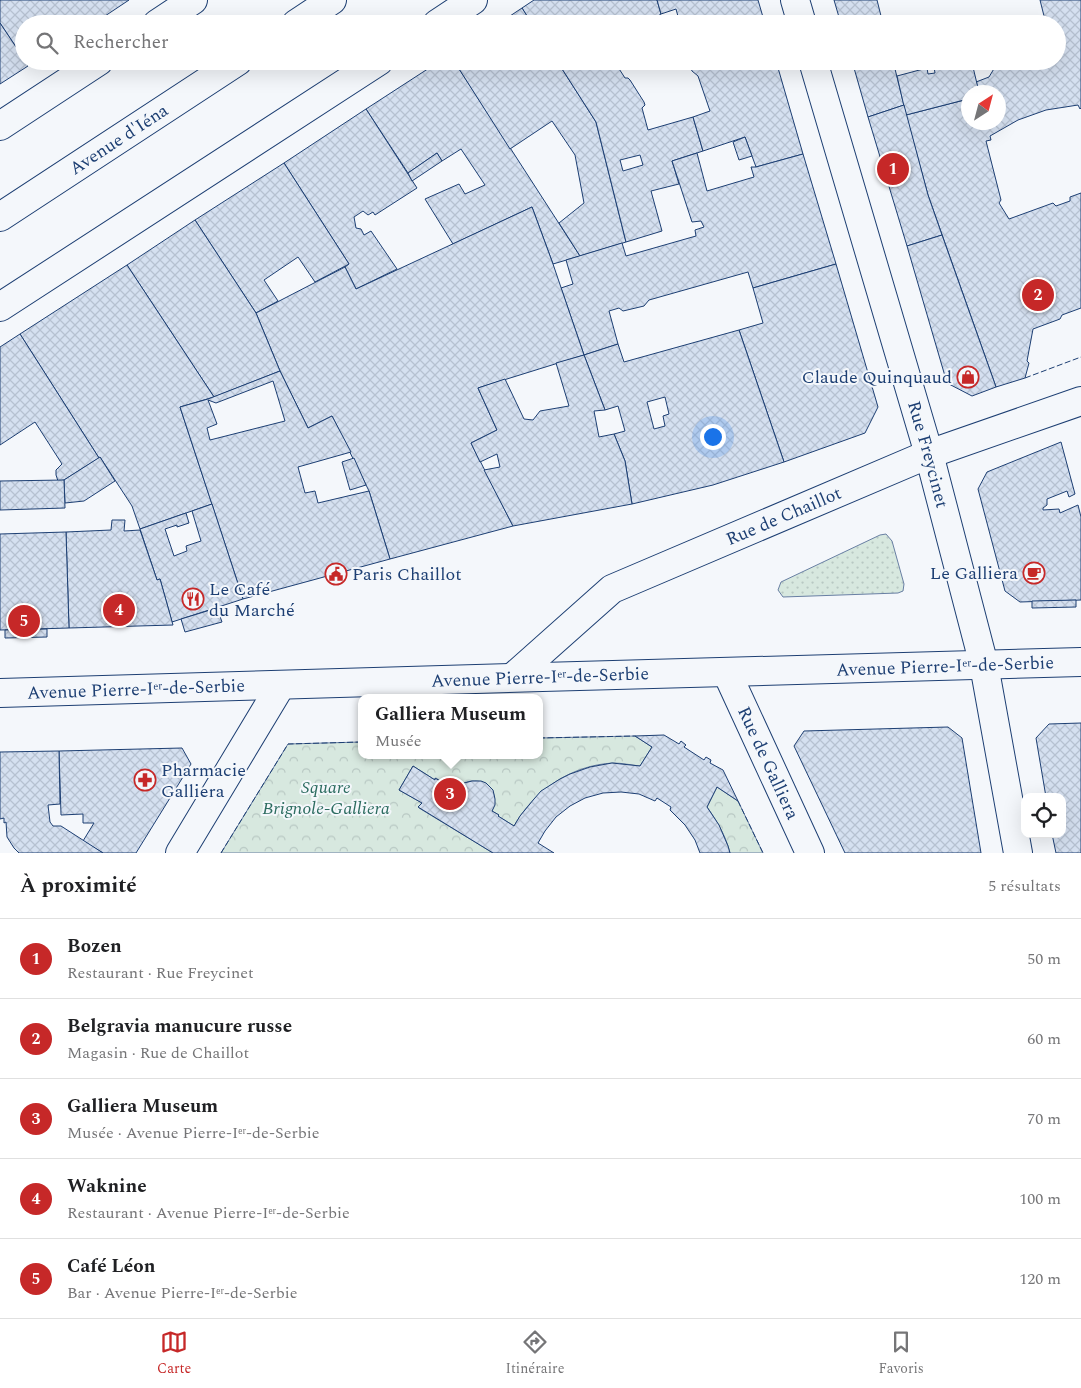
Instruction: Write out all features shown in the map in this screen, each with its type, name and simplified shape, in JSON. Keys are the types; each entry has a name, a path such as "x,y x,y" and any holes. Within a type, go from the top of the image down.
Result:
{"street":[{"path":"171,15 194,0"},
{"path":"310,15 332,0"},
{"path":"451,15 474,0"},
{"path":"795,0 799,15"},
{"path":"0,126 85,70"},
{"name":"Avenue d'Iéna","path":"0,217 224,70"},
{"path":"0,307 365,70"},
{"name":"Rue Freycinet","path":"817,70 930,454 984,665 1018,853"},
{"name":"Rue de Chaillot","path":"513,677 612,589 930,454 1081,401"},
{"name":"Avenue Pierre-Iᵉʳ-de-Serbie","path":"0,693 1081,662"},
{"name":"Rue de Galliera","path":"727,673 810,853"},
{"path":"180,853 281,685"}],"green space":[{"path":"886,534 892,541 904,584 903,591 898,593 783,597 778,590 781,582 880,535"},
{"name":"Square Brignole-Galliera","path":"635,736 652,747 640,766 613,763 598,765 569,774 543,791 532,801 514,826 492,811 494,796 493,791 487,784 470,781 463,784 458,790 451,788 436,778 435,780 413,766 399,790 422,803 419,808 493,853 221,853 288,744 358,742 358,759 543,759 543,738"},
{"path":"717,787 738,801 763,853 730,853 721,829 707,807"}],"building":[{"path":"0,0 129,0 106,15 15,15 15,46 0,23"},
{"path":"534,0 657,0 661,14 526,15 522,8"},
{"path":"657,0 758,0 762,15 678,15 676,9 661,14"},
{"path":"834,0 877,0 881,15 838,15"},
{"path":"1040,0 1081,0 1081,108 1078,105 1046,110 1018,120 1006,127 1006,85 977,85 976,82 989,77 993,70 1066,70 1066,15 1044,15"},
{"path":"522,8 526,15 512,15"},
{"path":"0,23 15,46 15,70 22,70 0,84"},
{"path":"426,70 460,70 580,256 553,264 532,207 453,244 425,199 459,184 465,194 485,185 461,149 442,161 437,153 408,173 366,109"},
{"path":"460,70 563,70 596,122 626,242 580,256 559,223 584,203 575,155 552,121 510,149"},
{"path":"563,70 620,70 625,78 630,80 644,102 645,105 642,108 648,130 693,117 703,151 672,161 679,184 651,191 662,231 626,242 596,122","holes":["640,155 643,165 623,171 620,160"]},
{"path":"779,70 803,154 756,167 745,137 703,151 693,117 710,111 698,76 692,71"},
{"path":"855,70 895,70 904,105 868,117"},
{"path":"920,70 927,70 928,74 935,73 934,70 974,70 977,85 961,85 961,101 906,115 897,76"},
{"path":"961,101 961,130 1000,130 990,136 991,140 986,141 1001,200 999,203 1009,219 1053,203 1056,206 1070,201 1070,197 1081,193 1081,308 1062,315 1060,319 1033,329 1027,361 1029,363 1025,378 996,387 928,195 906,115"},
{"path":"904,105 928,195 942,235 907,246 868,117"},
{"path":"366,109 417,188 375,215 373,212 368,215 363,211 354,217 356,228 361,229 364,235 371,231 397,269 356,289 345,267 349,264 284,163"},
{"path":"745,137 752,156 739,160 733,142"},
{"path":"437,153 442,161 412,181 408,173"},
{"path":"697,153 707,191 754,177 751,167 803,154 836,264 753,288 748,272 649,300 644,306 623,311 619,308 609,311 618,344 584,355 561,288 573,284 566,260 622,243 626,256 696,236 695,230 704,227 701,221 692,222 672,161"},
{"path":"284,163 349,264 315,282 298,257 264,280 278,301 256,313 195,220"},
{"path":"532,207 584,355 478,388 497,430 471,443 513,526 390,559 369,491 332,416 308,428 280,371 256,313 345,267 356,289"},
{"path":"195,220 256,313 280,371 214,397 127,265"},
{"path":"942,235 996,387 972,396 947,383 907,246"},
{"path":"836,264 878,407 865,433 784,462 739,330 763,323 753,288"},
{"path":"127,265 214,397 180,407 212,504 140,529 132,506 20,334"},
{"path":"739,330 784,462 713,485 632,504 625,461 614,434 625,431 618,406 605,410 584,355 618,344 624,362","holes":["665,397 669,414 663,416 665,426 654,429 647,402"]},
{"path":"20,334 99,458 64,480 58,481 56,470 62,464 35,422 0,445 0,347"},
{"path":"584,355 605,410 594,411 599,437 614,434 625,461 632,504 513,526 484,470 500,467 497,454 480,462 471,443 497,430 478,388 505,379 524,419 533,420 540,411 569,406 556,363"},
{"path":"280,371 308,428 332,416 351,452 298,467 305,493 315,491 318,503 369,491 390,559 243,599 180,407 208,399","holes":["273,381 285,421 210,440 207,428 217,424 208,400 216,403"]},
{"path":"1061,442 1075,494 1069,497 1067,491 1047,499 1047,505 1043,510 1059,509 1060,513 1078,505 1081,517 1081,600 1020,602 1005,591 978,489 987,472"},
{"path":"100,457 115,481 84,501 65,503 64,480"},
{"path":"354,458 366,485 350,490 342,462"},
{"path":"64,480 65,508 0,510 0,481"},
{"path":"212,504 243,599 172,622 160,579 157,580 140,529 186,513 189,523 165,529 174,556 187,551 186,546 201,541 192,511"},
{"path":"112,520 125,520 124,531 140,530 157,580 160,579 173,625 69,628 66,532 111,530"},
{"path":"66,532 69,628 0,630 0,534"},
{"path":"1076,600 1076,607 1032,608 1032,601"},
{"path":"217,608 222,622 185,632 181,619"},
{"path":"47,629 47,637 5,638 5,630"},
{"path":"1081,723 1081,853 1056,853 1053,838 1066,838 1066,793 1045,793 1036,738 1049,724"},
{"path":"948,727 962,738 981,853 845,853 794,746 804,731"},
{"path":"664,735 679,744 681,741 686,745 684,747 704,760 706,757 711,760 710,763 723,770 738,801 717,787 707,807 719,825 730,853 700,853 695,840 685,825 670,810 671,807 657,798 655,801 639,794 621,792 603,793 585,798 570,806 556,817 538,843 554,853 493,853 418,807 422,803 399,790 413,766 435,780 435,778 458,790 464,783 481,781 493,790 495,805 492,811 514,826 541,791 560,779 590,767 612,763 640,766 652,747 635,736"},
{"path":"182,748 191,764 136,853 103,853 83,841 94,823 83,823 83,814 61,815 59,751"},
{"path":"59,751 60,804 48,805 50,822 53,826 61,826 103,853 19,853 7,837 6,822 4,823 4,818 0,819 0,752"}],"fence":[{"path":"1025,378 1081,357"},
{"path":"543,738 635,736"},
{"path":"221,853 288,744 358,742"},
{"path":"738,801 763,853"}],"place":[{"name":"Bozen","path":"893,169"},
{"name":"Belgravia manucure russe","path":"1038,295"},
{"name":"Claude Quinquaud","path":"968,377"},
{"name":"Le Galliera","path":"1034,573"},
{"name":"Paris Chaillot","path":"336,574"},
{"name":"Le Café du Marché","path":"193,599"},
{"name":"Waknine","path":"119,610"},
{"name":"Café Léon","path":"24,621"},
{"name":"Pharmacie Galliera","path":"145,780"},
{"name":"Galliera Museum","path":"450,794"}]}
